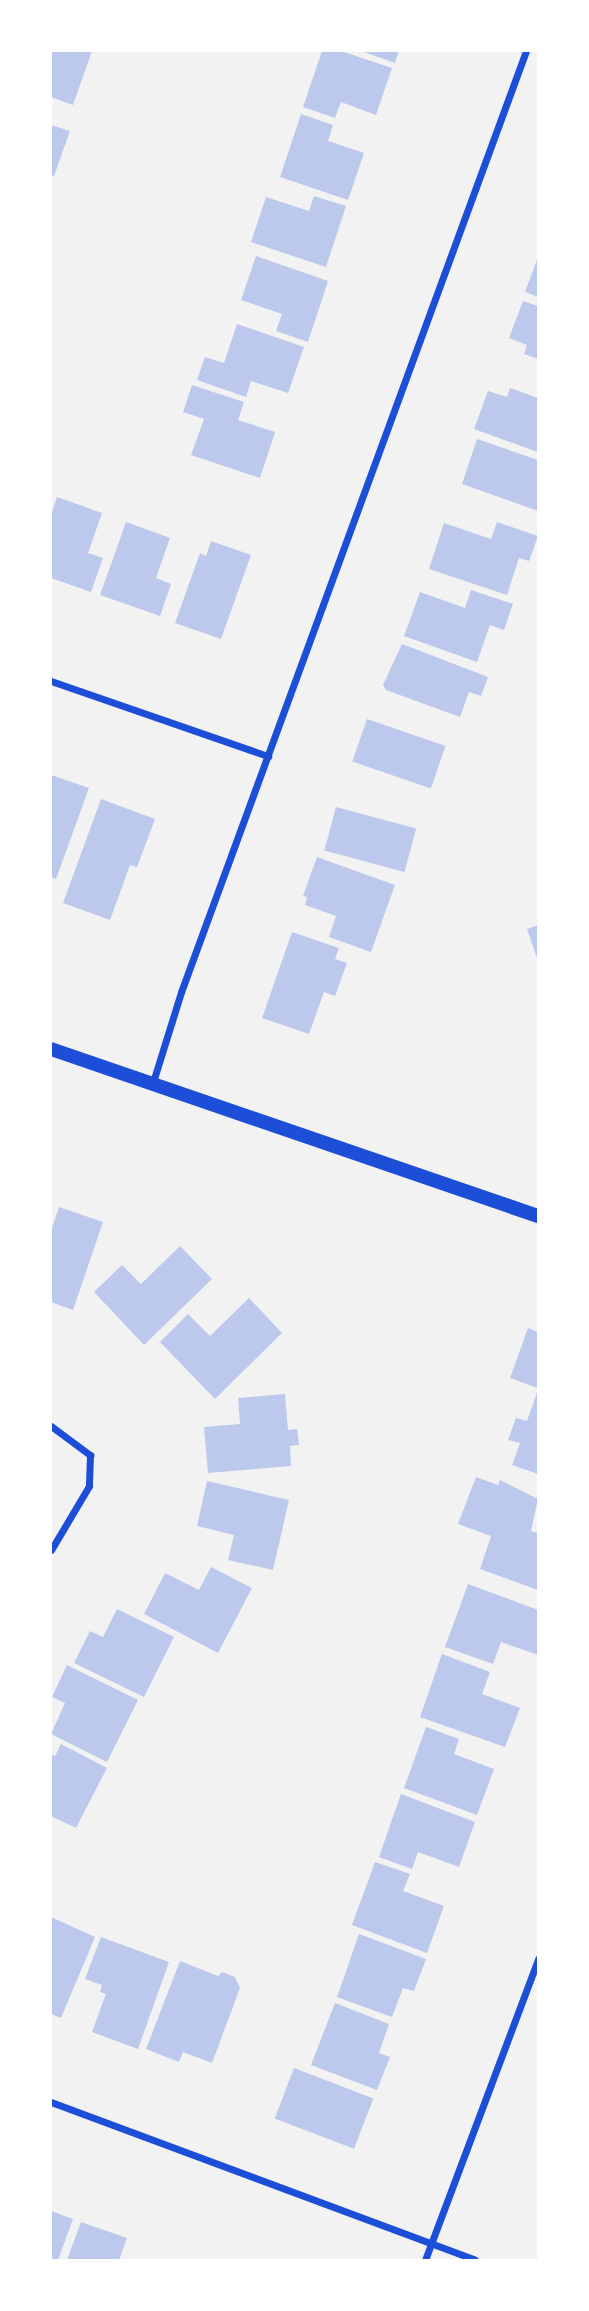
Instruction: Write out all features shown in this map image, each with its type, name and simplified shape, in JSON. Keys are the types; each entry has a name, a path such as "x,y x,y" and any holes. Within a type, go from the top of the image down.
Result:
{"main road":[{"path":"51,1049 538,1216"}],"street":[{"path":"153,1082 268,756 526,51"},
{"path":"51,681 268,756"},
{"path":"51,1426 90,1455 89,1486 51,1550"},
{"path":"425,2260 538,1959"},
{"path":"51,2102 431,2246 475,2260"}],"building":[{"path":"51,51 92,51 73,105 51,97"},
{"path":"322,51 341,51 392,68 376,115 341,102 335,118 303,107"},
{"path":"361,51 399,51 395,63"},
{"path":"301,114 333,125 328,141 364,153 348,200 280,177"},
{"path":"51,125 70,131 54,176 51,175"},
{"path":"314,196 346,206 326,267 251,242 266,197 309,211"},
{"path":"256,256 328,281 308,342 276,331 282,314 241,300"},
{"path":"538,257 538,297 525,292"},
{"path":"523,301 538,306 538,359 524,354 527,345 509,338"},
{"path":"237,324 304,347 288,393 251,381 246,397 197,380 205,357 224,363"},
{"path":"192,385 244,402 238,420 275,432 260,478 191,455 204,419 183,412"},
{"path":"510,388 538,398 538,452 474,429 488,391 507,397"},
{"path":"477,439 538,460 538,511 462,484"},
{"path":"57,497 102,513 88,553 103,558 91,592 51,578 51,515"},
{"path":"126,522 170,538 156,578 171,584 160,616 100,595"},
{"path":"497,522 538,536 529,561 519,558 507,595 429,569 444,523 491,539"},
{"path":"211,541 251,555 221,639 175,623 200,553 206,556"},
{"path":"471,590 513,604 504,630 490,625 477,662 404,636 420,592 465,608"},
{"path":"402,644 488,677 481,696 469,692 460,717 386,690 383,685"},
{"path":"367,719 445,746 431,789 352,762"},
{"path":"51,775 89,788 56,879 51,877"},
{"path":"101,799 155,819 137,867 130,865 110,920 63,903"},
{"path":"336,807 416,828 405,872 324,850"},
{"path":"317,857 395,885 371,952 329,937 336,916 305,905 307,897 303,896"},
{"path":"538,925 538,961 527,929"},
{"path":"292,932 339,948 335,959 347,963 335,996 324,992 309,1034 262,1018"},
{"path":"59,1207 103,1222 73,1310 51,1302 51,1231"},
{"path":"180,1246 212,1279 144,1345 94,1292 122,1265 141,1284"},
{"path":"249,1298 282,1333 215,1399 160,1342 188,1314 210,1336"},
{"path":"528,1328 538,1332 538,1388 510,1378"},
{"path":"538,1390 538,1474 512,1465 520,1443 508,1440 516,1418 527,1421"},
{"path":"285,1394 288,1430 297,1429 299,1445 290,1446 291,1466 208,1473 204,1427 240,1424 238,1398"},
{"path":"476,1477 498,1485 500,1480 538,1499 531,1531 538,1533 538,1590 480,1569 491,1536 458,1524"},
{"path":"207,1481 289,1500 273,1570 228,1560 234,1535 197,1526"},
{"path":"211,1567 252,1588 218,1653 144,1614 165,1573 199,1590"},
{"path":"468,1584 538,1610 538,1655 501,1642 493,1664 445,1647"},
{"path":"117,1609 174,1637 144,1697 74,1663 90,1631 103,1637"},
{"path":"442,1654 490,1672 482,1694 520,1708 505,1747 420,1717"},
{"path":"67,1665 138,1700 107,1762 51,1734 65,1703 52,1697"},
{"path":"426,1727 459,1739 454,1754 494,1769 477,1815 404,1788"},
{"path":"61,1744 107,1768 76,1828 51,1816 51,1754 55,1756"},
{"path":"401,1794 475,1822 459,1867 418,1852 412,1869 379,1857"},
{"path":"375,1862 410,1874 403,1891 444,1906 427,1953 352,1925"},
{"path":"51,1917 95,1937 61,2018 51,2014"},
{"path":"359,1934 426,1959 414,1991 403,1988 392,2017 337,1997"},
{"path":"101,1937 169,1962 138,2049 92,2032 106,1994 100,1992 102,1985 85,1979"},
{"path":"180,1961 218,1976 222,1972 235,1977 240,1988 212,2063 183,2052 179,2062 146,2049"},
{"path":"335,2003 389,2024 379,2053 390,2057 377,2090 311,2065"},
{"path":"294,2068 373,2098 354,2149 275,2118"},
{"path":"51,2211 73,2219 58,2260 51,2260"},
{"path":"81,2222 127,2238 119,2260 67,2260"}]}
